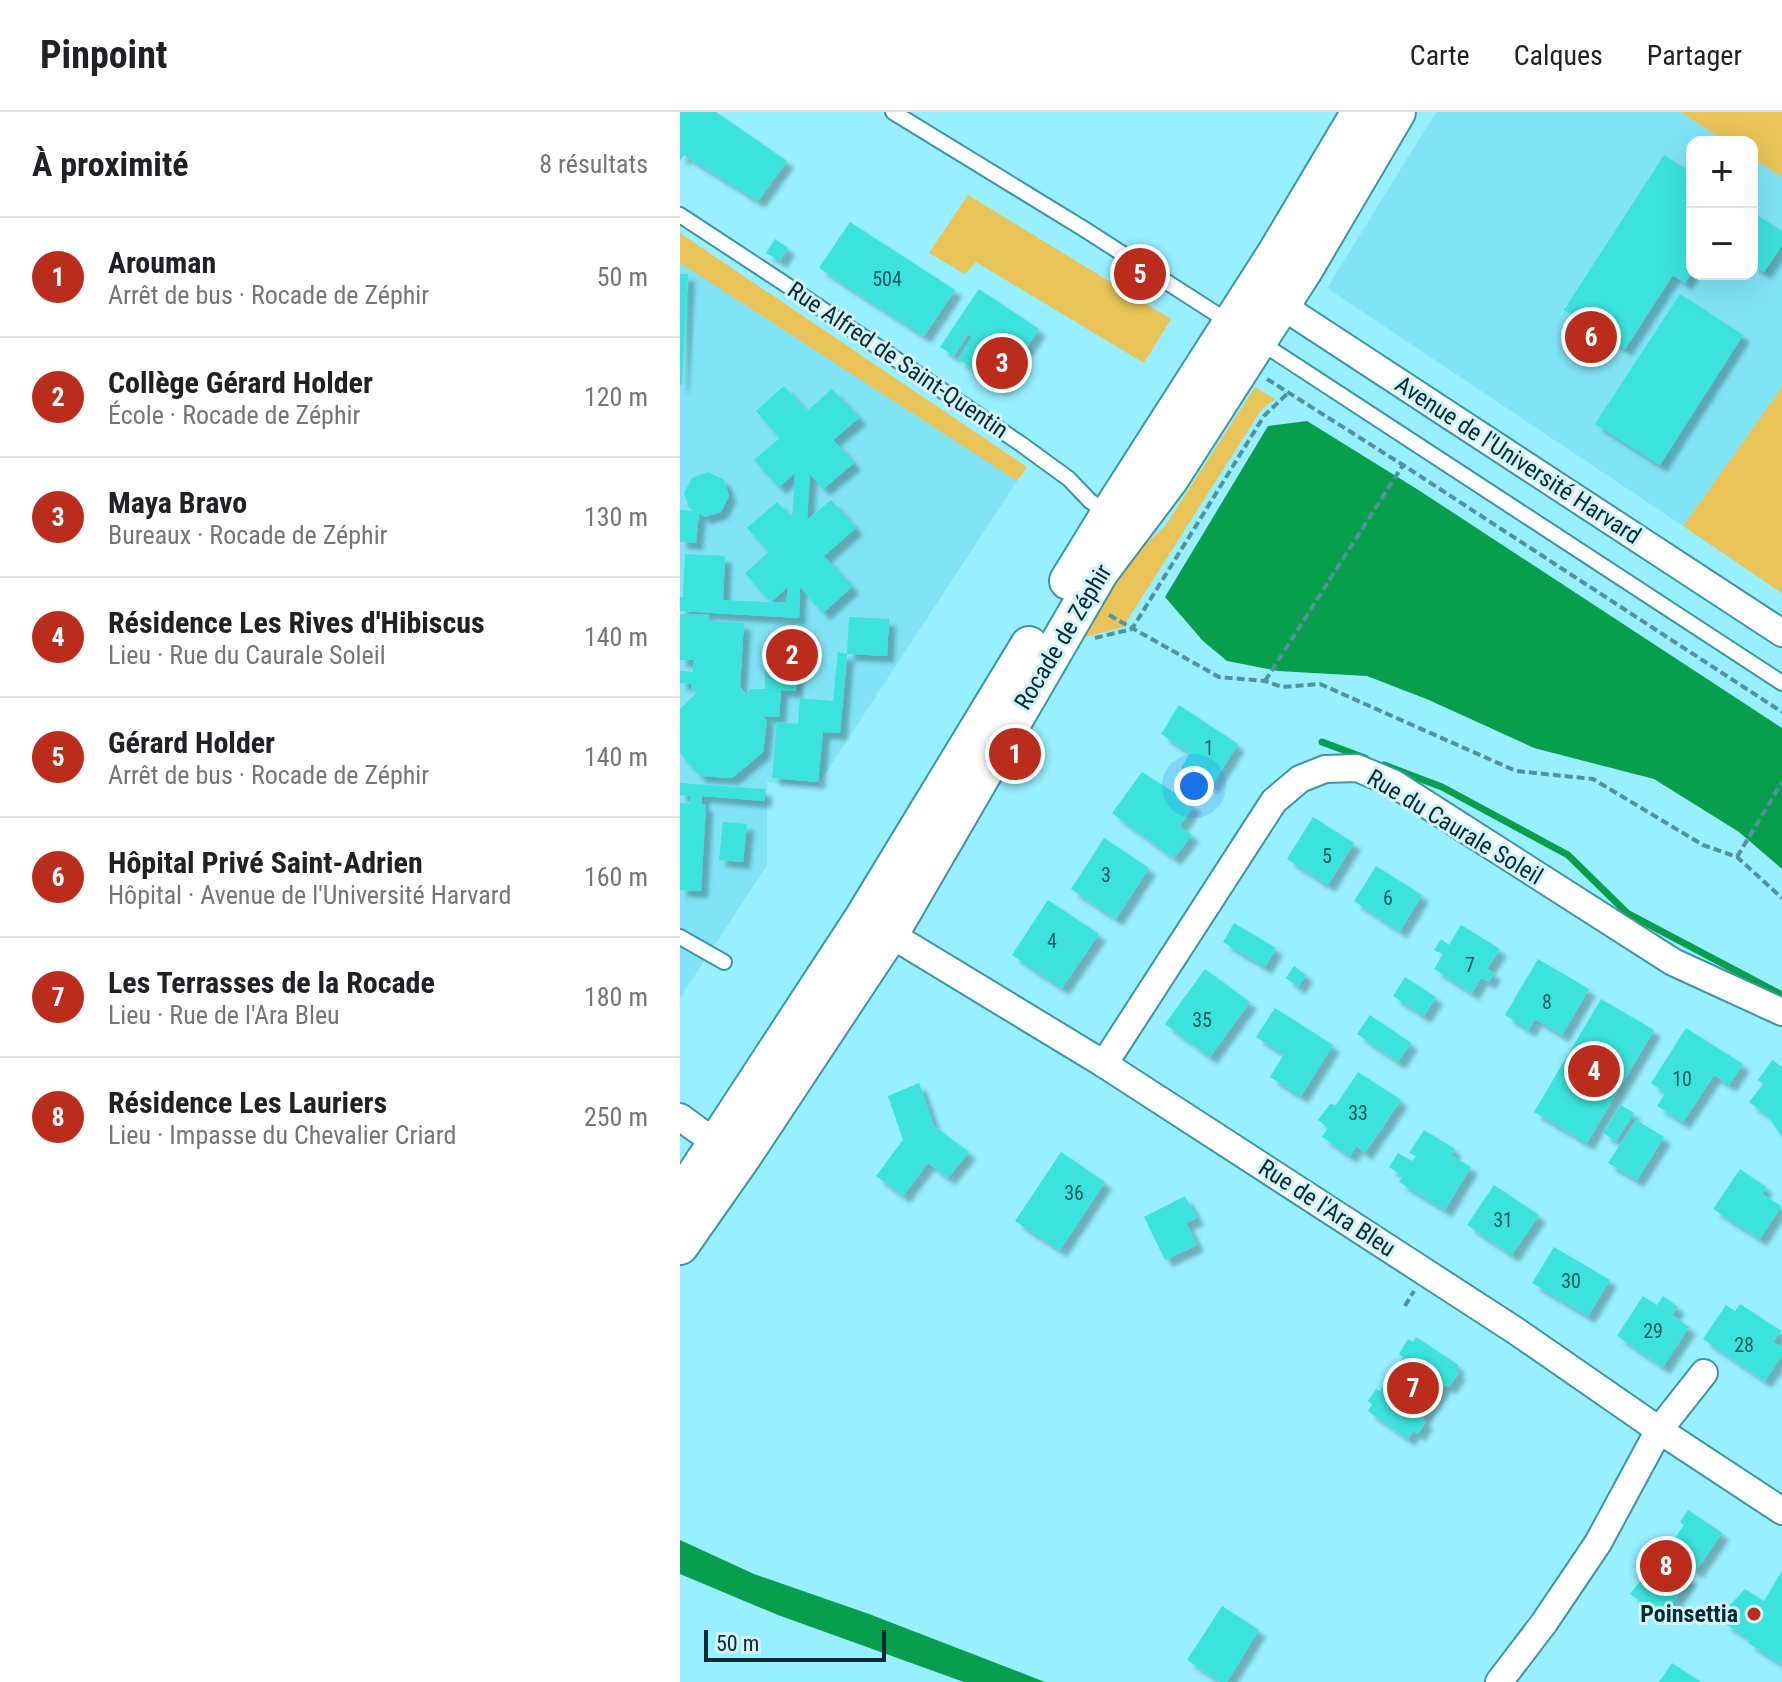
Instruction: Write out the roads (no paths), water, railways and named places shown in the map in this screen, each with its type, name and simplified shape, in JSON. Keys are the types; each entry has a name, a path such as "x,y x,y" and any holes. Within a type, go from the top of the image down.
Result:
{"main road":[{"name":"Rocade de Zéphir","path":"680,1198 710,1136 876,926 1100,572 1160,494 1248,340 1360,112"},
{"name":"Rocade de Zéphir","path":"1268,296 1304,270 1397,112"},
{"name":"Rocade de Zéphir","path":"876,926 1109,514 1248,340"},
{"name":"Rocade de Zéphir","path":"680,1246 710,1136"}],"street":[{"name":"Avenue de l'Université Harvard","path":"1268,296 1782,633"},
{"name":"Rue du Caurale Soleil","path":"1104,1064 1274,801 1300,779 1325,769 1357,768 1393,783 1673,962 1782,1012"},
{"name":"Rue de l'Ara Bleu","path":"876,926 1104,1064 1503,1322 1782,1511"},
{"path":"1499,1682 1544,1623 1598,1543 1659,1430 1704,1373"}],"lane":[{"path":"893,112 1084,229 1248,340 1782,683"},
{"name":"Rue Alfred de Saint-Quentin","path":"680,215 1021,444 1069,479 1090,501 1109,514"},
{"path":"680,937 724,962"}],"waterway":[{"path":"1322,742 1365,758"},
{"path":"1384,765 1442,787 1568,855 1627,913 1782,995"}],"place":[{"name":"Gérard Holder","path":"1140,274"},
{"name":"Hôpital Privé Saint-Adrien","path":"1591,337"},
{"name":"Maya Bravo","path":"1002,363"},
{"name":"Collège Gérard Holder","path":"792,655"},
{"name":"Arouman","path":"1015,754"},
{"name":"Résidence Les Rives d'Hibiscus","path":"1594,1071"},
{"name":"Les Terrasses de la Rocade","path":"1413,1388"},
{"name":"Résidence Les Lauriers","path":"1666,1566"},
{"name":"Poinsettia","path":"1754,1614"}]}
